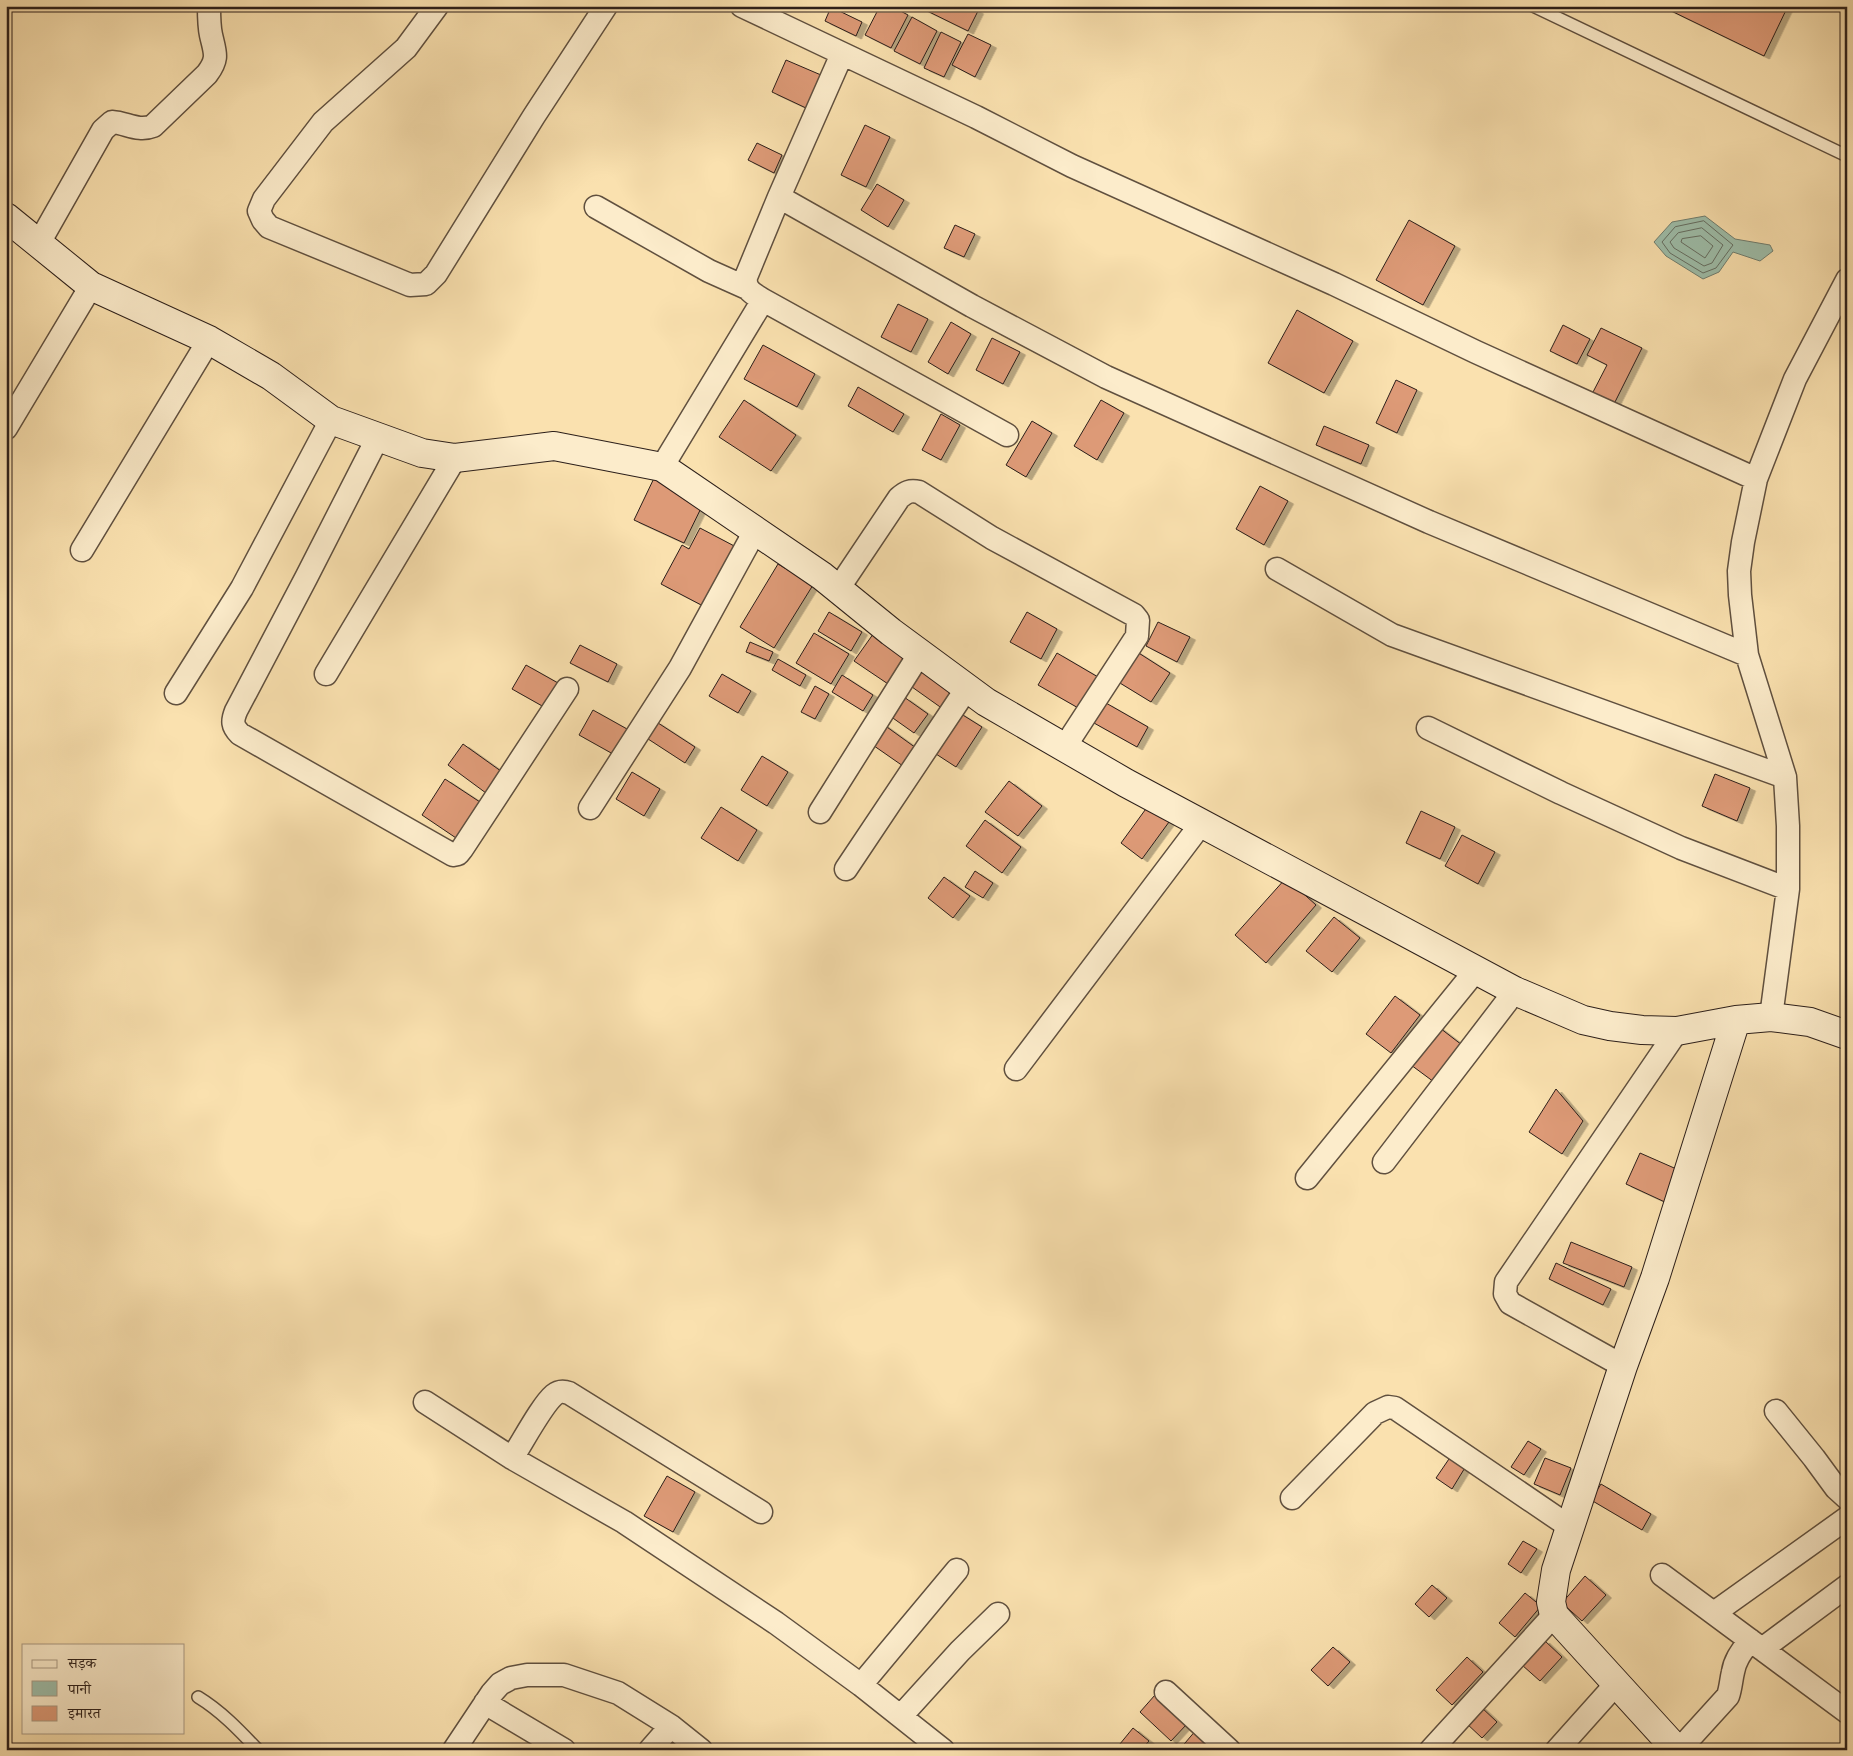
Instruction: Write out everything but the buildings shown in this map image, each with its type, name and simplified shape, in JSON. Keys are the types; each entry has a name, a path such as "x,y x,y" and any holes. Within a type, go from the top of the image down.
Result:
{"street":[{"path":"39,243 103,130 112,122 145,129 153,126 213,66 216,56 211,34 210,6"},
{"path":"438,6 406,48 323,122 264,199 259,210 262,220 269,227 410,285 426,284 436,274 534,116 606,6"},
{"path":"742,6 976,117 1116,187 1334,284 1476,352 1756,479"},
{"path":"755,294 745,283 746,277 778,197 842,54"},
{"path":"778,197 972,306 1106,377 1428,522 1747,655"},
{"path":"596,207 1007,436"},
{"path":"6,216 91,286 209,340 271,376 331,420 422,453 455,458 554,446 662,467 822,576 986,702 1064,748 1201,824 1515,991 1583,1020 1610,1026 1642,1030 1677,1031 1736,1020 1772,1017 1810,1022 1847,1035"},
{"path":"1772,1017 1788,889 1788,826 1785,777 1747,655 1738,572 1756,479 1795,379 1847,280"},
{"path":"6,428 91,286"},
{"path":"662,467 755,294"},
{"path":"82,550 209,340"},
{"path":"176,693 242,588 331,420"},
{"path":"378,437 236,711 232,720 234,727 240,734 453,856 462,849 567,689"},
{"path":"326,674 455,458"},
{"path":"838,589 899,498 912,490 919,492 992,538 1134,615 1138,620 1137,636 1064,748"},
{"path":"590,808 680,668 756,531"},
{"path":"1277,569 1392,635 1785,777"},
{"path":"820,812 920,653"},
{"path":"846,869 967,688"},
{"path":"1428,728 1561,793 1681,848 1788,889"},
{"path":"1016,1069 1201,824"},
{"path":"1307,1178 1476,970"},
{"path":"1384,1162 1515,991"},
{"path":"1736,1020 1655,1278 1623,1366 1570,1526 1552,1586 1551,1602 1554,1615 1678,1750 1728,1696 1732,1686 1735,1663 1756,1644 1847,1586"},
{"path":"1623,1366 1510,1303 1505,1294 1506,1282 1677,1031"},
{"path":"512,1458 547,1403 554,1394 562,1391 569,1393 761,1512"},
{"path":"425,1402 512,1458 624,1522 776,1624 861,1685 943,1750"},
{"path":"1292,1498 1375,1414 1388,1407 1395,1408 1570,1526"},
{"path":"1776,1411 1836,1488 1847,1498"},
{"path":"1714,1613 1847,1518"},
{"path":"861,1685 957,1570"},
{"path":"1662,1575 1846,1710"},
{"path":"901,1716 960,1650 998,1614"},
{"path":"1431,1750 1554,1615"},
{"path":"454,1750 500,1684 511,1678 527,1675 564,1675 618,1693 671,1726 701,1750"},
{"path":"1557,1750 1616,1684"},
{"path":"1166,1692 1229,1750"},
{"path":"485,1703 564,1750"},
{"path":"650,1750 671,1726"}],"lane":[{"path":"1533,6 1847,156"},
{"path":"198,1697 215,1708 236,1726 258,1750"}],"water":[{"path":"1705,216 1735,239 1770,245 1773,251 1760,261 1733,252 1719,272 1703,279 1666,256 1654,242 1672,222"}]}
